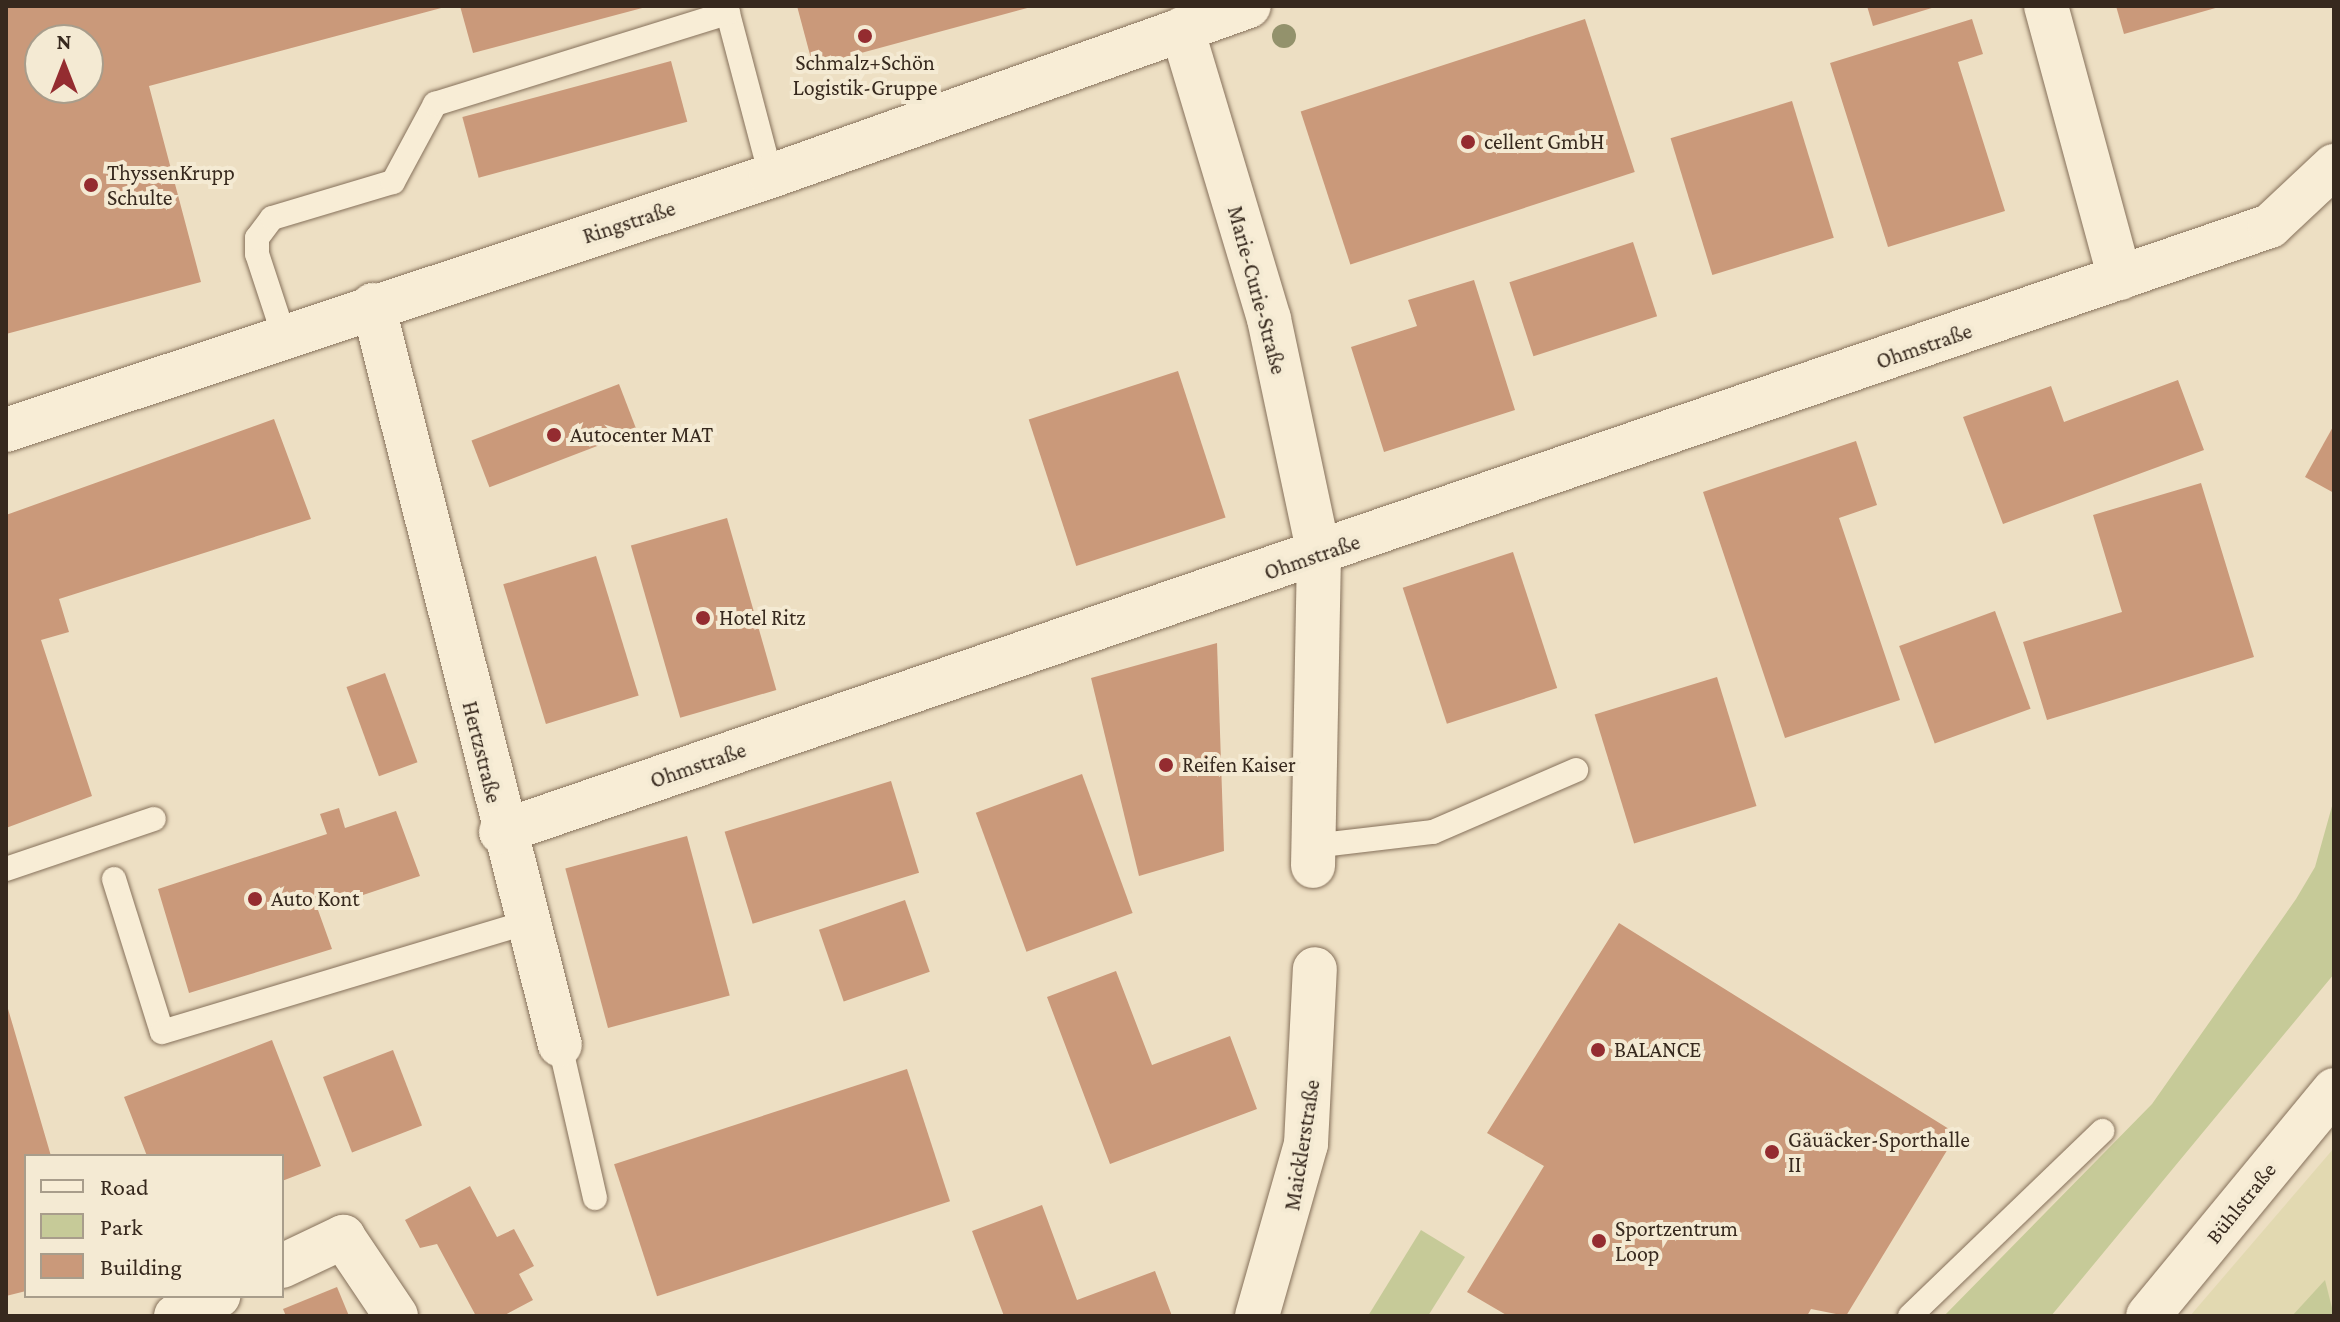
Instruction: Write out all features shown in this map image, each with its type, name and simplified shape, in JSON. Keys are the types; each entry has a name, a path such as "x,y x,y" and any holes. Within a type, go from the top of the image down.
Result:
{"street":[{"name":"Ringstraße","path":"6,430 373,305 771,176 1249,6"},
{"path":"2046,6 2120,278"},
{"name":"Marie-Curie-Straße","path":"1182,29 1269,319 1319,554"},
{"name":"Ohmstraße","path":"501,832 2270,226 2334,166"},
{"name":"Hertzstraße","path":"373,305 501,832 560,1045"},
{"path":"1313,856 1319,554"},
{"name":"Maicklerstraße","path":"1257,1316 1306,1144 1315,969"},
{"name":"Bühlstraße","path":"2148,1316 2334,1090"},
{"path":"284,1265 343,1237 396,1316"},
{"path":"176,1316 214,1298"}],"lane":[{"path":"284,336 257,254 257,238 272,218 393,182 435,104 727,10 771,176"},
{"path":"1313,856 1433,832 1576,770"},
{"path":"6,869 154,819"},
{"path":"114,879 162,1032 526,923"},
{"name":"Hertzstraße","path":"560,1045 595,1198"},
{"path":"1910,1316 2102,1131"}],"shaded area":[{"path":"2334,1148 2334,1316 2190,1316"}],"green space":[{"path":"2334,799 2334,974 2051,1316 1944,1316 2152,1104 2296,899 2315,867"},
{"path":"1421,1230 1465,1257 1428,1316 1368,1316"},
{"path":"2325,1280 2334,1316 2292,1316"}],"building":[{"name":"ThyssenKrupp Schulte","path":"6,6 445,6 149,86 201,282 6,334"},
{"path":"460,6 646,6 646,7 473,53"},
{"name":"Schmalz+Schön Logistik-Gruppe","path":"797,6 1031,6 1031,7 813,66"},
{"path":"1867,6 1935,6 1935,7 1873,26"},
{"path":"2116,6 2219,6 2219,7 2124,34"},
{"name":"cellent GmbH","path":"1585,19 1635,172 1350,265 1301,111"},
{"path":"1972,19 1983,54 1958,62 2005,211 1888,247 1830,63"},
{"path":"671,61 687,122 479,178 462,117"},
{"path":"1792,101 1834,238 1712,275 1671,138"},
{"path":"1633,242 1657,316 1533,356 1509,282"},
{"path":"1474,280 1515,410 1384,452 1351,347 1417,326 1408,300"},
{"path":"1178,371 1226,517 1076,566 1029,420"},
{"path":"2178,380 2204,450 2003,524 1963,417 2051,386 2064,422"},
{"name":"Autocenter MAT","path":"619,384 637,431 489,487 471,441"},
{"path":"274,419 311,519 59,599 69,632 41,640 92,796 6,828 6,515"},
{"path":"2334,425 2334,493 2305,477"},
{"path":"1856,441 1877,505 1839,518 1900,700 1785,738 1703,492"},
{"path":"2201,483 2254,657 2047,720 2023,642 2122,612 2093,515"},
{"name":"Hotel Ritz","path":"727,518 776,690 680,718 631,546"},
{"path":"1513,552 1557,688 1447,724 1403,588"},
{"path":"596,556 639,696 546,724 503,584"},
{"path":"1995,611 2031,709 1935,744 1899,646"},
{"name":"Reifen Kaiser","path":"1217,643 1224,851 1139,876 1091,678"},
{"path":"385,673 417,762 379,776 346,687"},
{"path":"1717,677 1756,806 1634,844 1595,714"},
{"path":"1082,774 1133,913 1026,952 976,813"},
{"path":"891,781 919,873 753,924 725,832"},
{"name":"Auto Kont","path":"339,808 345,828 396,811 420,876 318,910 332,949 189,993 158,889 327,834 320,814"},
{"path":"687,836 730,995 608,1028 565,869"},
{"path":"905,900 930,972 844,1001 819,930"},
{"path":"1619,923 1957,1134 1846,1316 1811,1309 1807,1316 1508,1316 1467,1292 1544,1166 1487,1133"},
{"path":"1116,971 1152,1065 1230,1036 1257,1109 1110,1164 1047,997"},
{"path":"6,1002 50,1154 24,1154 24,1292 6,1296"},
{"path":"272,1040 321,1166 284,1180 284,1154 146,1154 124,1097"},
{"path":"393,1050 422,1126 352,1152 323,1077"},
{"path":"907,1069 950,1201 657,1296 614,1164"},
{"path":"470,1186 497,1237 514,1229 534,1266 519,1274 533,1300 503,1316 476,1316 437,1244 420,1248 405,1220"},
{"path":"1042,1205 1077,1300 1155,1271 1172,1316 1004,1316 972,1231"},
{"path":"337,1287 349,1316 286,1316 283,1309"}],"place":[{"name":"Schmalz+Schön Logistik-Gruppe","path":"865,36"},
{"name":"cellent GmbH","path":"1468,142"},
{"name":"ThyssenKrupp Schulte","path":"91,185"},
{"name":"Autocenter MAT","path":"554,435"},
{"name":"Hotel Ritz","path":"703,618"},
{"name":"Reifen Kaiser","path":"1166,765"},
{"name":"Auto Kont","path":"255,899"},
{"name":"BALANCE","path":"1598,1050"},
{"name":"Gäuäcker-Sporthalle II","path":"1772,1152"},
{"name":"Sportzentrum Loop","path":"1599,1241"}]}
